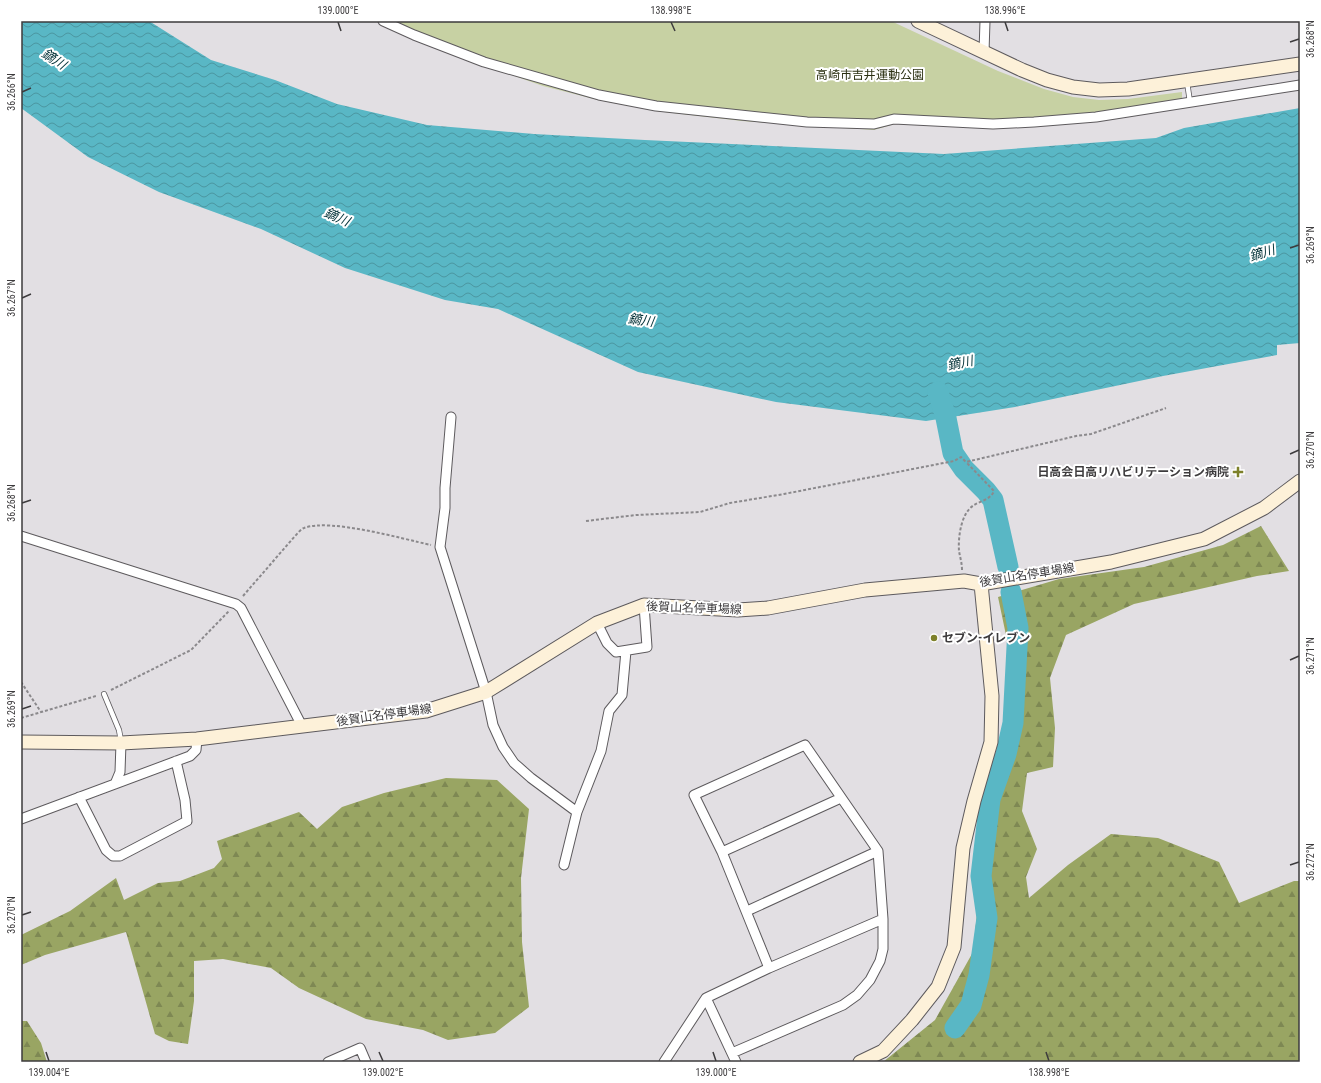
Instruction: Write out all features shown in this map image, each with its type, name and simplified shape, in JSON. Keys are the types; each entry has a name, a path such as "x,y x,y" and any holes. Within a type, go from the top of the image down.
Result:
{"main road":[{"path":"918,21 1022,70 1047,80 1099,90 1128,89 1300,64"},
{"name":"後賀山名停車場線","path":"21,742 121,743 197,739 426,711 486,692 597,623 644,605 738,610 768,608 866,590 964,581 981,584 1111,562 1204,538 1264,508 1300,481"},
{"path":"860,1062 883,1050 912,1020 938,987 954,947 963,848 974,801 991,742 992,696 981,584"}],"street":[{"path":"383,21 414,35 484,62 599,96 656,106 806,122 874,124 894,119 993,124 1096,117 1300,85"},
{"path":"984,52 985,21"},
{"path":"451,418 445,488 445,508 440,547 486,692 493,725 503,747 514,763 531,778 577,812"},
{"path":"21,536 236,604 241,608 302,726"},
{"path":"597,623 607,643 616,652 647,647 644,605"},
{"path":"564,865 577,812 601,751 609,711 622,694 626,650"},
{"path":"21,819 190,756 196,750 197,739"},
{"path":"115,784 120,772 121,743"},
{"path":"732,1053 843,1005 857,995 870,980 880,961 883,949 883,919 878,851 805,745 694,795 722,852 769,968"},
{"path":"79,797 106,850 113,856 120,856 187,821 185,800 176,762"},
{"path":"722,852 841,798"},
{"path":"747,911 878,851"},
{"path":"664,1062 706,998 769,968 883,919"},
{"path":"706,998 736,1062"},
{"path":"328,1062 360,1048 366,1062"}],"lane":[{"path":"1186,80 1190,102"},
{"path":"104,694 119,730 121,743"}],"path":[{"path":"966,462 1076,436 1091,434 1166,408"},
{"path":"586,521 636,515 700,512 730,503 954,461 961,458 994,491 993,494 987,499 972,506 962,522 959,550 964,581"},
{"path":"21,682 41,712"}],"green space":[{"name":"高崎市吉井運動公園","path":"375,21 891,21 998,71 1044,89 1073,97 1099,100 1128,99 1182,92 1182,107 992,127 895,124 874,130 742,121 656,111 598,100 543,86 413,38"},
{"path":"1261,526 1289,571 1257,576 1134,604 1066,635 1050,678 1055,728 1053,767 1027,773 1022,811 1037,849 1026,877 1029,898 1068,865 1111,834 1158,838 1219,862 1239,903 1294,881 1300,881 1300,1062 883,1062 935,1020 973,952 979,894 995,835 1011,659 998,597 1059,579 1144,567 1223,545"},
{"path":"446,778 497,780 529,809 521,878 522,942 529,1007 495,1033 448,1040 423,1030 366,1019 299,988 271,968 223,959 194,961 194,1001 188,1044 169,1041 155,1034 126,932 45,955 21,965 21,935 70,911 116,878 124,900 158,883 180,881 214,868 222,859 217,841 299,812 317,829 342,807 384,793"},
{"path":"21,1021 27,1021 41,1043 47,1062 21,1062"}],"water":[{"name":"鏑川","path":"21,21 149,21 211,60 275,80 337,104 427,125 534,134 944,154 1156,138 1184,128 1300,108 1300,343 1277,345 1277,355 1163,376 1015,407 926,421 776,402 638,372 498,309 445,300 345,268 261,229 159,192 88,157 21,108"}],"waterway":[{"path":"938,392 946,418 953,453 964,469 993,500 1008,567"},
{"path":"955,1028 971,1005 979,975 987,918 981,876 990,799 1006,754 1013,723 1018,628 1011,592"}],"place":[{"name":"日高会日高リハビリテーション病院","path":"1238,472"},
{"name":"セブン-イレブン","path":"934,638"}]}
